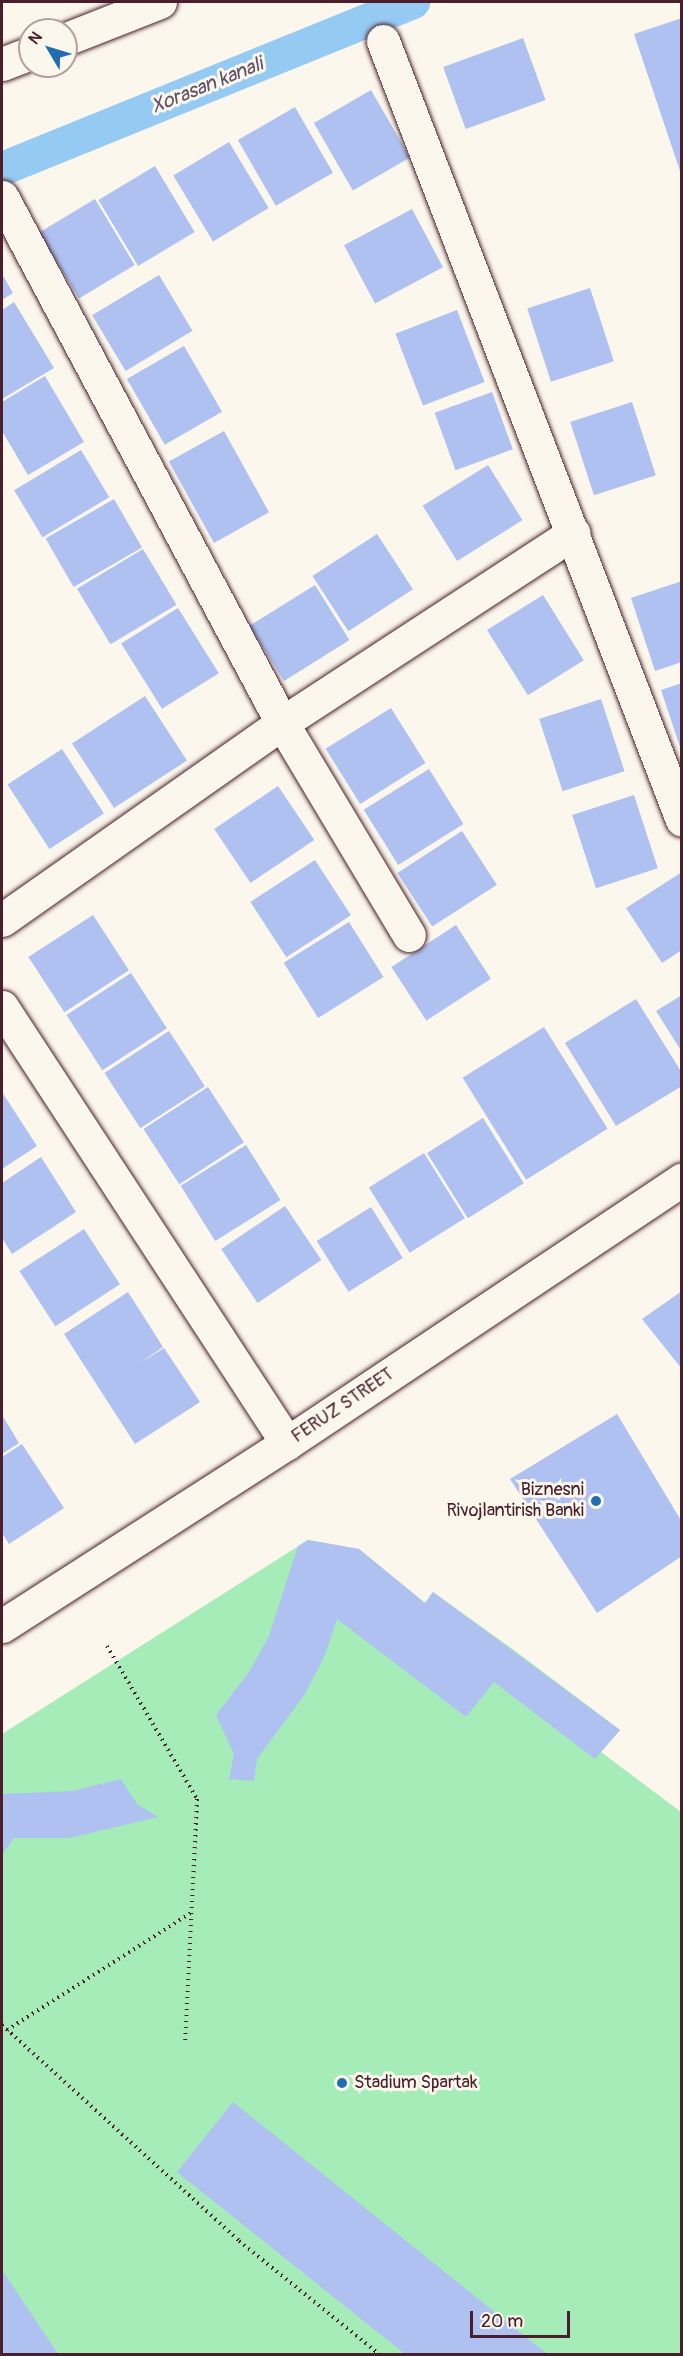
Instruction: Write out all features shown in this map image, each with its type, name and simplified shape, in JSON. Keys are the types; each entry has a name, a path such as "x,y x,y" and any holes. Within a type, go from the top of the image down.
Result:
{"street":[{"path":"78,34 160,2"},
{"path":"383,41 681,820"},
{"path":"2,64 18,58"},
{"path":"2,197 282,723 408,935"},
{"path":"2,920 282,723 573,533"},
{"path":"2,1007 286,1443"},
{"name":"FERUZ STREET","path":"2,1626 286,1443 681,1180"}],"path":[{"path":"107,1646 197,1799 185,2044"},
{"path":"7,2030 192,1912"},
{"path":"2,2025 239,2241 378,2355"}],"green space":[{"name":"Stadium Spartak","path":"308,1540 359,1549 425,1603 433,1592 518,1653 620,1730 601,1752 681,1812 681,2354 2,2354 2,1734"}],"building":[{"path":"682,18 682,174 681,174 634,34"},
{"path":"523,38 546,100 466,129 443,67"},
{"path":"371,90 410,158 353,191 314,123"},
{"path":"295,107 333,173 276,206 238,140"},
{"path":"229,142 269,208 213,241 173,175"},
{"path":"155,166 195,232 138,266 98,200"},
{"path":"95,199 135,265 79,298 39,232"},
{"path":"412,209 443,267 375,303 344,245"},
{"path":"2,274 13,293 2,300"},
{"path":"159,275 192,331 126,371 92,315"},
{"path":"590,288 614,361 551,382 527,308"},
{"path":"14,302 54,368 2,399 2,310"},
{"path":"457,310 485,382 423,406 395,334"},
{"path":"184,346 222,412 165,445 127,379"},
{"path":"45,376 84,442 28,475 2,431 2,402"},
{"path":"492,392 513,449 456,470 435,413"},
{"path":"632,402 656,475 594,495 570,422"},
{"path":"224,431 269,512 214,543 169,462"},
{"path":"81,450 109,497 42,537 14,490"},
{"path":"488,465 522,520 457,561 423,506"},
{"path":"114,499 142,547 74,587 46,538"},
{"path":"377,534 413,589 348,631 312,576"},
{"path":"143,549 176,605 110,644 77,589"},
{"path":"682,581 682,662 655,671 631,598"},
{"path":"315,585 349,640 284,681 250,626"},
{"path":"543,595 584,660 528,695 487,630"},
{"path":"178,608 219,673 162,709 121,644"},
{"path":"682,683 682,750 681,750 661,690"},
{"path":"145,696 187,761 114,808 72,743"},
{"path":"601,699 624,771 563,791 539,719"},
{"path":"391,708 425,763 360,804 326,749"},
{"path":"62,749 104,814 49,849 7,784"},
{"path":"429,769 463,824 398,865 364,810"},
{"path":"278,786 314,840 251,883 214,829"},
{"path":"634,795 658,868 596,888 572,815"},
{"path":"462,831 497,885 432,927 397,873"},
{"path":"315,860 351,915 286,957 250,902"},
{"path":"682,872 682,950 662,963 626,908"},
{"path":"93,915 129,970 64,1012 28,957"},
{"path":"349,922 383,977 318,1018 284,963"},
{"path":"456,925 491,979 426,1021 391,967"},
{"path":"131,973 167,1028 102,1070 66,1015"},
{"path":"682,995 682,1052 656,1011"},
{"path":"636,999 682,1073 682,1086 616,1126 565,1043"},
{"path":"544,1027 608,1129 526,1180 463,1078"},
{"path":"169,1031 205,1086 140,1128 104,1073"},
{"path":"208,1087 244,1142 179,1184 143,1129"},
{"path":"2,1092 37,1146 2,1169"},
{"path":"483,1118 524,1183 468,1218 427,1153"},
{"path":"246,1145 280,1200 215,1241 181,1186"},
{"path":"424,1153 465,1218 410,1253 369,1187"},
{"path":"41,1157 76,1212 12,1254 2,1238 2,1183"},
{"path":"285,1206 321,1260 258,1303 221,1249"},
{"path":"371,1207 403,1258 349,1292 317,1241"},
{"path":"84,1229 120,1284 55,1326 19,1271"},
{"path":"682,1291 682,1369 642,1319"},
{"path":"128,1292 163,1347 140,1363 164,1348 200,1402 135,1444 64,1334"},
{"name":"Biznesni Rivojlantirish Banki","path":"617,1414 682,1522 682,1556 597,1613 510,1479"},
{"path":"2,1415 19,1443 2,1454"},
{"path":"22,1444 64,1508 9,1544 2,1533 2,1457"},
{"path":"308,1540 359,1549 425,1603 433,1592 620,1730 595,1759 494,1682 466,1717 337,1619 325,1655 305,1694 257,1759 254,1781 229,1779 234,1754 216,1715 249,1672 269,1636 298,1546"},
{"path":"121,1779 137,1804 158,1817 69,1838 14,1838 2,1855 2,1794 72,1791"},
{"path":"233,2102 547,2354 405,2354 177,2172"},
{"path":"2,2270 58,2354 2,2354"}],"waterway":[{"name":"Xorasan kanali","path":"2,169 413,2"}],"place":[{"name":"Biznesni Rivojlantirish Banki","path":"596,1501"},
{"name":"Stadium Spartak","path":"342,2083"}]}
